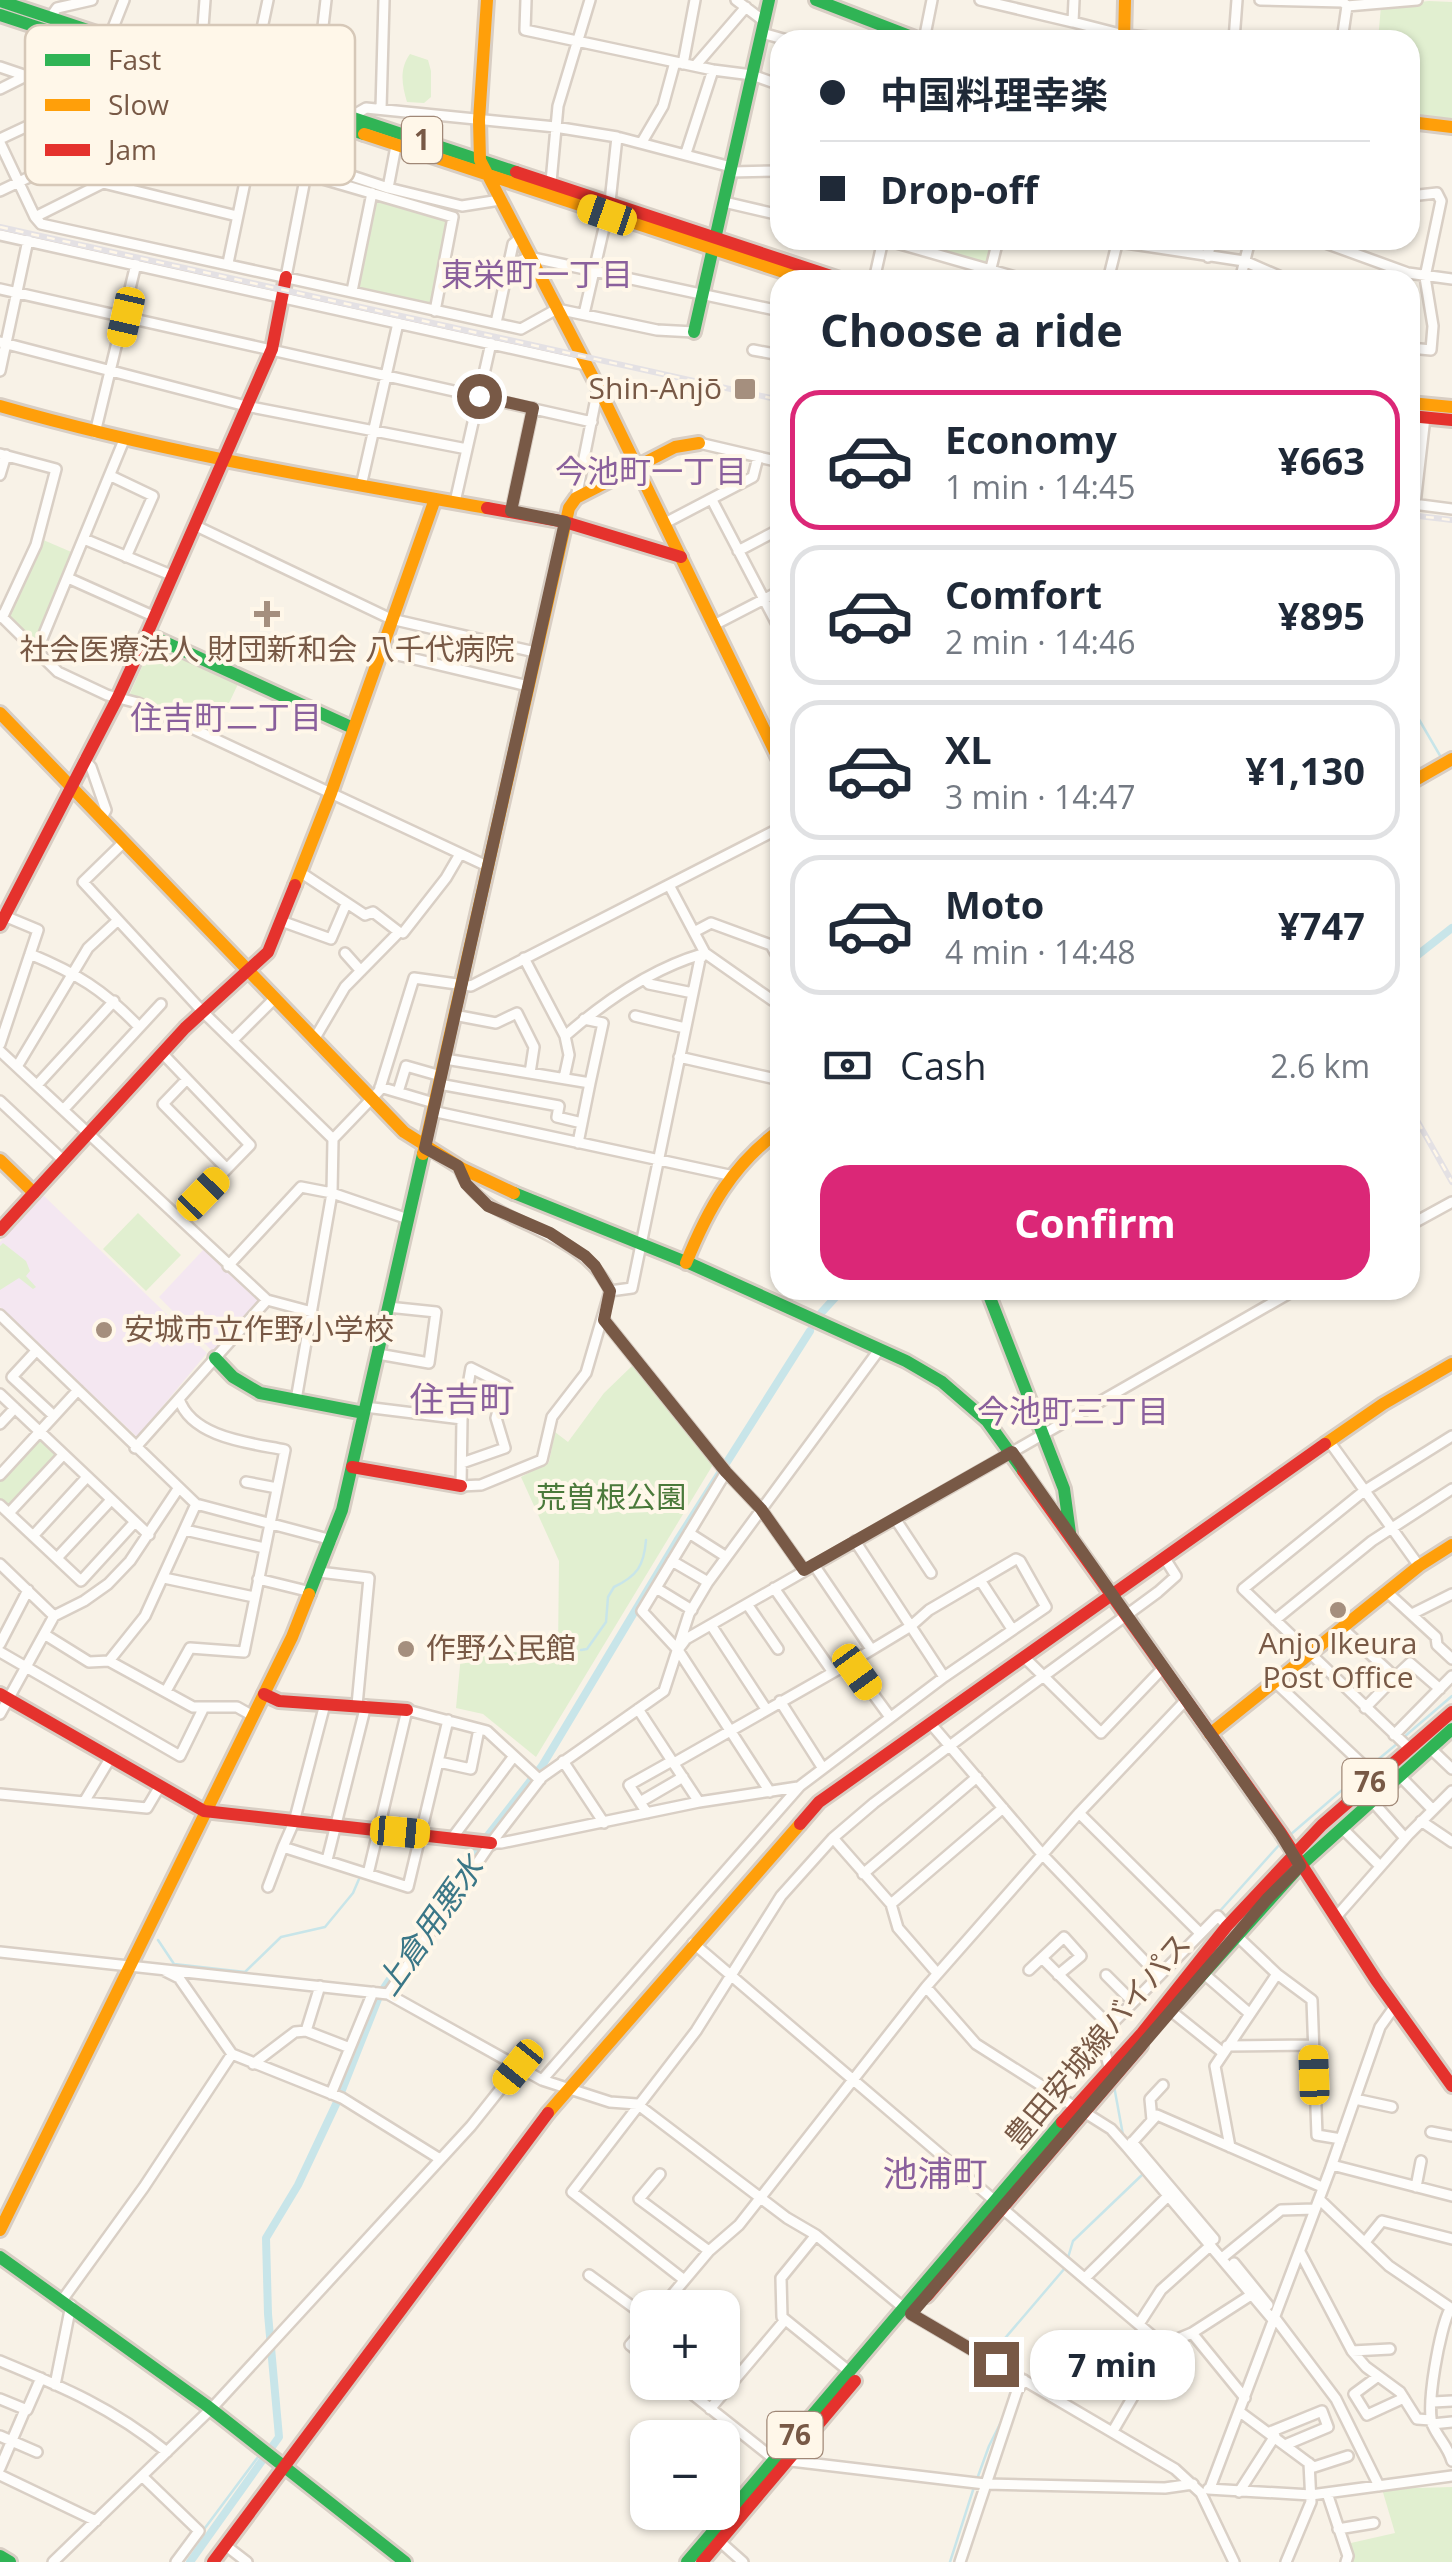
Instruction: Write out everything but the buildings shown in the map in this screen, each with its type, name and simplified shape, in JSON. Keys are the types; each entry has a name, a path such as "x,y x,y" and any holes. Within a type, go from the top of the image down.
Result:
{"main road":[{"path":"487,0 480,160 638,466 714,625 770,723"},
{"path":"694,332 770,0"},
{"path":"816,0 896,30"},
{"path":"1124,0 1124,30"},
{"name":"1","path":"1,5 66,25"},
{"name":"1","path":"1,5 57,25"},
{"name":"1","path":"355,118 550,182 608,209"},
{"path":"1420,123 1452,127"},
{"name":"1","path":"355,130 488,176 807,270"},
{"name":"1","path":"715,244 782,270"},
{"path":"1,918 118,697 147,634 272,349 286,276"},
{"path":"1420,403 1452,407"},
{"path":"0,406 222,462 565,522 681,557"},
{"path":"1420,416 1452,420"},
{"path":"0,2230 264,1694 332,1540 378,1354 565,522 576,498 675,447 699,444"},
{"path":"0,1230 163,1054 268,952 331,793 436,499"},
{"path":"147,634 353,728"},
{"path":"0,713 68,788 275,998 376,1093 404,1132 425,1148 458,1166 879,1350 942,1382 986,1421 1012,1452 1280,1833 1452,2086"},
{"path":"1420,777 1452,759"},
{"path":"686,1263 713,1199 729,1174 770,1138"},
{"path":"0,1160 34,1193"},
{"path":"992,1300 1068,1502 1070,1534"},
{"path":"215,1358 247,1388 365,1410"},
{"path":"213,2562 280,2461 567,2088 819,1802 1329,1441 1452,1364"},
{"path":"352,1467 462,1486"},
{"path":"1210,1734 1419,1566 1452,1545"},
{"path":"264,1694 279,1701 408,1710"},
{"path":"4,1697 204,1811 486,1842"},
{"name":"豊田安城線バイパス","path":"1079,2110 1108,2067 1296,1861 1376,1777 1452,1712"},
{"name":"豊田安城線バイパス","path":"1296,1861 1373,1802 1452,1729"},
{"name":"豊田安城線バイパス","path":"688,2562 716,2537 1079,2110 1204,1973 1232,1931"},
{"path":"0,2257 212,2408 406,2562"},
{"name":"豊田安城線バイパス","path":"781,2460 850,2372 907,2311"},
{"name":"豊田安城線バイパス","path":"702,2562 716,2537"},
{"path":"0,2556 10,2562"}],"street":[{"path":"50,18 57,8 92,0"},
{"path":"114,25 124,0"},
{"path":"203,25 205,0"},
{"path":"263,25 268,0"},
{"path":"323,25 326,0"},
{"path":"381,109 384,0"},
{"path":"526,0 525,30 770,81"},
{"path":"550,182 559,99 590,0"},
{"path":"642,142 679,63 695,0"},
{"path":"736,0 770,30"},
{"path":"924,30 932,0"},
{"path":"980,0 1098,30"},
{"path":"1073,22 1074,0"},
{"path":"1235,30 1237,0"},
{"path":"1260,0 1344,2 1347,6"},
{"path":"1347,6 1417,0"},
{"path":"1343,30 1347,6"},
{"path":"695,66 746,7"},
{"path":"0,67 25,76"},
{"path":"686,153 713,70"},
{"path":"0,89 25,76"},
{"path":"355,114 366,108 381,109 555,127 642,142 731,169 770,171"},
{"path":"396,130 398,111"},
{"path":"25,128 0,141 41,224 521,329 556,309 656,330 694,332"},
{"path":"584,314 608,209 616,136"},
{"path":"388,188 396,146"},
{"path":"355,177 462,206 500,200"},
{"path":"0,190 25,179"},
{"path":"35,217 99,185"},
{"path":"111,185 237,216"},
{"path":"228,263 244,185"},
{"path":"286,276 304,185"},
{"path":"342,185 453,217 434,311"},
{"path":"1420,195 1437,193 1441,201 1425,277 1433,326 1431,350 1420,349"},
{"path":"352,291 372,194"},
{"path":"724,202 770,213"},
{"path":"0,234 586,365"},
{"path":"496,323 513,244 519,239"},
{"path":"0,371 3,342 28,240"},
{"path":"921,250 975,270"},
{"path":"936,254 937,250"},
{"path":"1172,250 1244,261 1265,270"},
{"path":"1208,256 1209,250"},
{"path":"1242,270 1247,250"},
{"path":"1341,250 1390,270"},
{"path":"508,267 528,257 770,309"},
{"path":"96,433 136,264"},
{"path":"1420,277 1452,280"},
{"path":"0,288 592,422"},
{"path":"362,486 398,323"},
{"path":"3,342 246,406 467,449"},
{"path":"455,502 491,343"},
{"path":"753,350 770,353"},
{"path":"576,498 598,387"},
{"path":"511,511 533,408"},
{"path":"37,650 124,440"},
{"path":"699,444 770,460"},
{"path":"0,475 3,454 56,469 36,545 1,617 58,672 486,866"},
{"path":"666,523 753,477 758,457"},
{"path":"110,476 153,496 126,557"},
{"path":"712,500 770,611"},
{"path":"1420,505 1452,509"},
{"path":"194,526 391,620 535,652"},
{"path":"738,551 770,534"},
{"path":"84,539 171,576"},
{"path":"68,578 153,616"},
{"path":"714,625 770,596"},
{"path":"381,651 528,686"},
{"path":"84,759 91,767 106,810 100,819"},
{"path":"296,1400 332,1193 333,1139 376,1093 414,978 471,986 770,833"},
{"path":"124,842 83,882 204,1012 333,1139"},
{"path":"300,872 346,904 365,915 372,912 403,934 460,854"},
{"path":"669,885 705,953 770,999"},
{"path":"280,921 331,939 346,904"},
{"path":"1,918 38,930 0,1047 267,1300 312,1312"},
{"path":"18,1065 94,940 117,921"},
{"path":"694,932 711,923 770,945"},
{"path":"315,1038 345,988 398,932"},
{"path":"345,952 361,971"},
{"path":"565,1036 658,970 705,953"},
{"path":"610,1291 632,1288 700,959 705,953"},
{"path":"30,954 74,972 114,1001 139,1027"},
{"path":"524,958 565,1036 569,1055 564,1078"},
{"path":"644,979 649,984 693,993"},
{"path":"234,1040 275,998"},
{"path":"38,1084 114,1001"},
{"path":"64,1110 162,1004"},
{"path":"454,1016 496,1023 518,1013 534,1046 530,1073"},
{"path":"634,1016 686,1028"},
{"path":"578,1143 603,1023 584,1019"},
{"path":"163,1054 250,1145 178,1218"},
{"path":"679,1057 770,1078"},
{"path":"445,1059 590,1082"},
{"path":"398,1092 406,1066 440,1080 559,1106 557,1117 582,1123"},
{"path":"187,1079 163,1104 227,1169"},
{"path":"376,1093 398,1092 434,1107 578,1143 729,1174"},
{"path":"0,1101 64,1161"},
{"path":"458,1166 466,1184 488,1206 550,1233 585,1256 610,1291 586,1373 552,1417 542,1460 481,1485 462,1486 462,1463 462,1419 470,1368 505,1385 496,1418 504,1448 462,1463"},
{"path":"228,1266 301,1187 332,1193 408,1220"},
{"path":"1420,1220 1452,1202"},
{"path":"135,1448 267,1300"},
{"path":"678,1650 686,1640 854,1541 1277,1300"},
{"path":"378,1354 429,1363 436,1312 388,1306"},
{"path":"0,1315 196,1504 332,1540"},
{"path":"604,1320 872,1648"},
{"path":"336,2095 350,2048 380,1993 486,1842 540,1780 664,1691 692,1610 708,1582 879,1350"},
{"path":"36,1351 12,1377 54,1416"},
{"path":"0,1475 78,1390"},
{"path":"0,1394 149,1535"},
{"path":"166,1691 190,1648 244,1652 285,1450 224,1437 189,1415 179,1399"},
{"path":"0,1424 15,1408"},
{"path":"365,1410 462,1419"},
{"path":"1410,1749 1243,1589 1364,1491 1452,1436"},
{"path":"1329,1441 1419,1566"},
{"path":"8,1513 63,1454"},
{"path":"722,1468 642,1611 678,1650 770,1792"},
{"path":"33,1536 87,1477"},
{"path":"246,1482 277,1488"},
{"path":"1275,1620 1390,1528 1452,1489"},
{"path":"0,1714 4,1697 26,1668 54,1616 84,1602 108,1584 149,1535 178,1490"},
{"path":"57,1558 111,1500"},
{"path":"0,1504 81,1581 134,1523"},
{"path":"109,1661 145,1616 196,1504"},
{"path":"896,1520 931,1574"},
{"path":"185,1530 264,1548"},
{"path":"689,1533 725,1556"},
{"path":"854,1541 944,1677"},
{"path":"683,2279 572,2192 696,2030 781,1896 833,1838 1176,1576 1164,1557"},
{"path":"542,2080 800,1786 944,1677 1046,1607 1020,1561 980,1580 929,1610 912,1626 629,1784 647,1813"},
{"path":"672,1562 708,1582"},
{"path":"0,1564 54,1616"},
{"path":"319,1572 369,1578 362,1705 327,1860"},
{"path":"164,1578 254,1597"},
{"path":"258,1579 311,1592"},
{"path":"980,1580 1012,1629"},
{"path":"656,1588 692,1610"},
{"path":"774,1588 832,1671"},
{"path":"28,1590 4,1625 0,1648 26,1668 180,1756 203,1709"},
{"path":"1387,1592 1436,1637 1437,1646 1452,1659"},
{"path":"1412,1614 1452,1594"},
{"path":"747,1604 778,1649"},
{"path":"711,1625 766,1709"},
{"path":"1342,1628 1395,1677"},
{"path":"44,1634 89,1662 109,1661 193,1707 237,1707 253,1716"},
{"path":"1025,1658 1101,1733 1162,1670"},
{"path":"853,1660 857,1672 890,1717"},
{"path":"1365,1708 1410,1663 1440,1688"},
{"path":"1394,1735 1452,1676"},
{"path":"1276,1682 1376,1777"},
{"path":"780,1701 822,1767"},
{"path":"676,2290 739,2224 938,1973 1079,1813 1185,1701"},
{"path":"268,1887 294,1822 325,1704"},
{"path":"368,1874 408,1710 487,1732 540,1780"},
{"path":"638,1710 699,1802"},
{"path":"283,1848 408,1887 448,1720"},
{"path":"930,1724 1042,1854 1159,1976"},
{"path":"438,1762 471,1769 479,1730"},
{"path":"1430,1748 1452,1769"},
{"path":"84,1802 111,1756"},
{"path":"453,1837 514,1756"},
{"path":"563,1761 604,1822"},
{"path":"1399,1774 1433,1810"},
{"path":"863,1874 977,1776"},
{"path":"640,1802 683,1777"},
{"path":"0,1794 147,1808 160,1786"},
{"path":"486,1842 800,1786"},
{"path":"1336,1917 1421,1820 1452,1791"},
{"path":"1373,1802 1405,1838"},
{"path":"891,1904 1003,1808"},
{"path":"1079,1813 1200,1933"},
{"path":"1421,1820 1452,1842"},
{"path":"1342,1828 1380,1866"},
{"path":"833,1838 891,1904 898,1928 938,1973"},
{"path":"1108,2067 1101,2036 1218,1916 1277,1974 1312,2000 1317,2135 1340,2139"},
{"path":"1029,1970 1064,1937 1080,1956 1058,1974"},
{"path":"693,1943 1162,2345"},
{"path":"0,1952 380,1993 542,2080 610,2102 637,2104 760,2198 816,2235 907,2311 1113,2430 1205,2490 1311,2494 1452,2476"},
{"path":"1042,1958 1110,2026"},
{"path":"169,1970 179,1978 232,2054 336,2095 440,2159"},
{"path":"1204,1973 1249,2013"},
{"path":"1230,2147 1215,2066 1277,1974"},
{"path":"1106,1976 1134,2002"},
{"path":"306,2031 320,1986"},
{"path":"926,1987 976,2044 1130,2145 1275,2318 1336,2399 1380,2486"},
{"path":"1234,2562 1205,2490 1240,2412 1380,2027 1395,2006"},
{"path":"1171,2010 1224,2049 1313,2045"},
{"path":"253,2064 295,2032 306,2031 350,2048"},
{"path":"56,2385 67,2302 232,2054"},
{"path":"53,2562 212,2408 440,2159 518,2067"},
{"path":"1152,2120 1150,2099 1164,2085"},
{"path":"1355,2099 1392,2108"},
{"path":"1130,2145 1157,2115 1230,2147 1319,2198 1389,2266 1451,2309 1435,2363 1432,2422 1446,2442 1452,2461"},
{"path":"1431,2132 1452,2136"},
{"path":"1130,2145 1168,2196 1275,2318"},
{"path":"1416,2186 1421,2161"},
{"path":"1332,2165 1452,2196"},
{"path":"660,2174 640,2199 710,2251"},
{"path":"1085,2278 1168,2196"},
{"path":"1224,2256 1281,2210 1319,2198"},
{"path":"1364,2242 1382,2221 1452,2239"},
{"path":"816,2235 781,2278 782,2317 850,2372"},
{"path":"1139,2324 1160,2290 1211,2245"},
{"path":"1299,2252 1352,2350 1404,2398 1418,2419 1452,2422"},
{"path":"589,2275 630,2307"},
{"path":"1113,2430 1162,2345 1192,2334 1251,2294"},
{"path":"710,2409 786,2320"},
{"path":"1192,2334 1245,2398"},
{"path":"1352,2350 1390,2348"},
{"path":"0,2360 90,2398 168,2452"},
{"path":"1377,2377 1354,2394 1367,2415 1404,2398"},
{"path":"40,2378 0,2472 96,2521"},
{"path":"960,2562 1024,2380"},
{"path":"0,2399 25,2410"},
{"path":"700,2400 781,2460 985,2484 1165,2488 1193,2484"},
{"path":"1433,2402 1452,2401"},
{"path":"1239,2492 1272,2434 1322,2411 1328,2427 1285,2445"},
{"path":"1240,2412 1314,2467 1348,2456"},
{"path":"0,2436 38,2452"},
{"path":"1286,2562 1311,2502 1310,2463"},
{"path":"142,2476 199,2531 176,2562"},
{"path":"1326,2493 1348,2556 1346,2562"},
{"path":"1338,2529 1374,2523"},
{"path":"716,2537 742,2562"},
{"path":"226,2545 247,2562"}],"shaded area":[{"name":"安城市立作野小学校","path":"43,1195 207,1353 137,1437 0,1307 0,1242"},
{"path":"204,1249 260,1300 213,1352 159,1297"}],"green space":[{"path":"1452,2 1452,124 1420,120 1420,30 1379,30 1381,6"},
{"path":"410,54 428,60 431,97 424,103 407,102 402,77"},
{"path":"373,199 444,216 449,223 433,304 429,306 358,290 356,286"},
{"path":"941,250 992,250 989,264"},
{"path":"41,539 76,554 36,647 5,616"},
{"path":"152,644 238,684 214,735 129,696"},
{"path":"138,1213 181,1255 146,1291 103,1249"},
{"path":"3,1243 26,1261 30,1271 26,1276 36,1287 33,1289 19,1278 0,1290"},
{"name":"荒曽根公園","path":"633,1365 714,1463 536,1757 483,1714 456,1708 461,1655 558,1650 559,1561 521,1477 549,1462 555,1432 568,1442 604,1393"},
{"path":"41,1438 57,1456 8,1508 0,1500 0,1480"},
{"path":"1452,2487 1452,2562 1348,2562 1342,2545 1395,2533 1382,2489"}],"waterway":[{"path":"1420,721 1442,759"},
{"name":"上倉用悪水","path":"1420,953 1452,928"},
{"name":"上倉用悪水","path":"821,1313 833,1300"},
{"name":"上倉用悪水","path":"190,2562 279,2437 266,2238 298,2185 338,2100 380,1994 479,1847 542,1766 677,1541 810,1331"},
{"path":"581,1650 587,1649 606,1622 608,1597 614,1587 638,1569 646,1540"},
{"path":"1404,1737 1452,1696"},
{"path":"1369,1767 1398,1743"},
{"path":"1290,1835 1363,1772"},
{"path":"1219,1912 1280,1844"},
{"path":"158,1940 174,1964 245,1972 281,1937 325,1927 353,1893 359,1879"},
{"path":"1114,2086 1123,2135 1128,2140"},
{"path":"1067,2261 1073,2241 1143,2174"},
{"path":"989,2357 1065,2268"},
{"path":"983,2363 981,2366 1012,2386 1006,2411"},
{"path":"977,2479 1003,2418"},
{"path":"202,2532 258,2457"},
{"path":"950,2562 974,2487"}],"railway":[{"path":"0,227 770,398"},
{"path":"1420,516 1452,520"},
{"path":"1420,1126 1452,1182"}],"traffic: fast":[{"path":"694,332 769,0"},
{"path":"816,0 894,30"},
{"path":"0,1 72,25"},
{"path":"0,15 31,25"},
{"path":"355,119 516,172"},
{"path":"355,131 364,134"},
{"path":"147,634 353,728"},
{"path":"309,1594 342,1510 423,1154"},
{"path":"514,1193 770,1300"},
{"path":"771,1300 906,1361 942,1382 987,1421 1023,1471"},
{"path":"991,1300 1064,1489 1070,1533"},
{"path":"215,1358 233,1377 260,1393 364,1413"},
{"path":"1177,2003 1300,1866 1452,1729"},
{"path":"687,2562 1062,2122"},
{"path":"0,2257 206,2405 405,2562"},
{"path":"0,2556 10,2562"}],"traffic: slow":[{"path":"487,0 480,160 598,387 770,741"},
{"path":"1124,30 1125,0"},
{"path":"1420,123 1452,127"},
{"path":"364,134 778,270"},
{"path":"1420,404 1452,407"},
{"path":"0,406 181,451 487,508"},
{"path":"423,1154 569,508 576,498 675,447 699,443"},
{"path":"295,885 435,499"},
{"path":"0,713 404,1132 463,1169 514,1193"},
{"path":"1420,777 1452,759"},
{"path":"686,1263 723,1189 770,1138"},
{"path":"0,1160 34,1193"},
{"path":"1325,1444 1452,1364"},
{"path":"1210,1734 1419,1566 1452,1545"},
{"path":"0,2230 292,1637 309,1594"},
{"path":"548,2113 800,1824"}],"traffic: jam":[{"path":"516,172 813,270"},
{"path":"0,925 147,634 272,349 286,277"},
{"path":"1420,417 1452,420"},
{"path":"487,508 565,522 681,557"},
{"path":"0,1230 185,1028 268,952 295,885"},
{"path":"800,1824 819,1802 1325,1444"},
{"path":"352,1467 461,1486"},
{"path":"1023,1471 1281,1833 1376,1980 1452,2086"},
{"path":"0,1694 204,1811 491,1843"},
{"path":"264,1694 279,1701 407,1710"},
{"path":"1062,2122 1142,2033 1227,1926 1322,1825 1452,1712"},
{"path":"927,2296 1141,2046"},
{"path":"213,2562 548,2113"},
{"path":"702,2562 855,2381"}],"place":[{"name":"Shin-Anjō","path":"745,389"},
{"name":"社会医療法人 財団新和会 八千代病院","path":"267,614"},
{"name":"安城市立作野小学校","path":"104,1330"},
{"name":"Anjo Ikeura Post Office","path":"1338,1610"},
{"name":"作野公民館","path":"406,1649"}],"district":[{"name":"東栄町一丁目","path":"537,275"},
{"name":"今池町一丁目","path":"651,472"},
{"name":"住吉町二丁目","path":"226,718"},
{"name":"住吉町","path":"462,1400"},
{"name":"今池町三丁目","path":"1073,1412"},
{"name":"池浦町","path":"935,2174"}],"route":[{"path":"479,396 533,408 511,511 565,522 425,1148 458,1166 466,1184 488,1206 550,1233 595,1266 610,1291 604,1320 726,1472 761,1509 804,1570 1012,1452 1300,1866 1268,1898 911,2314 996,2364"}]}
